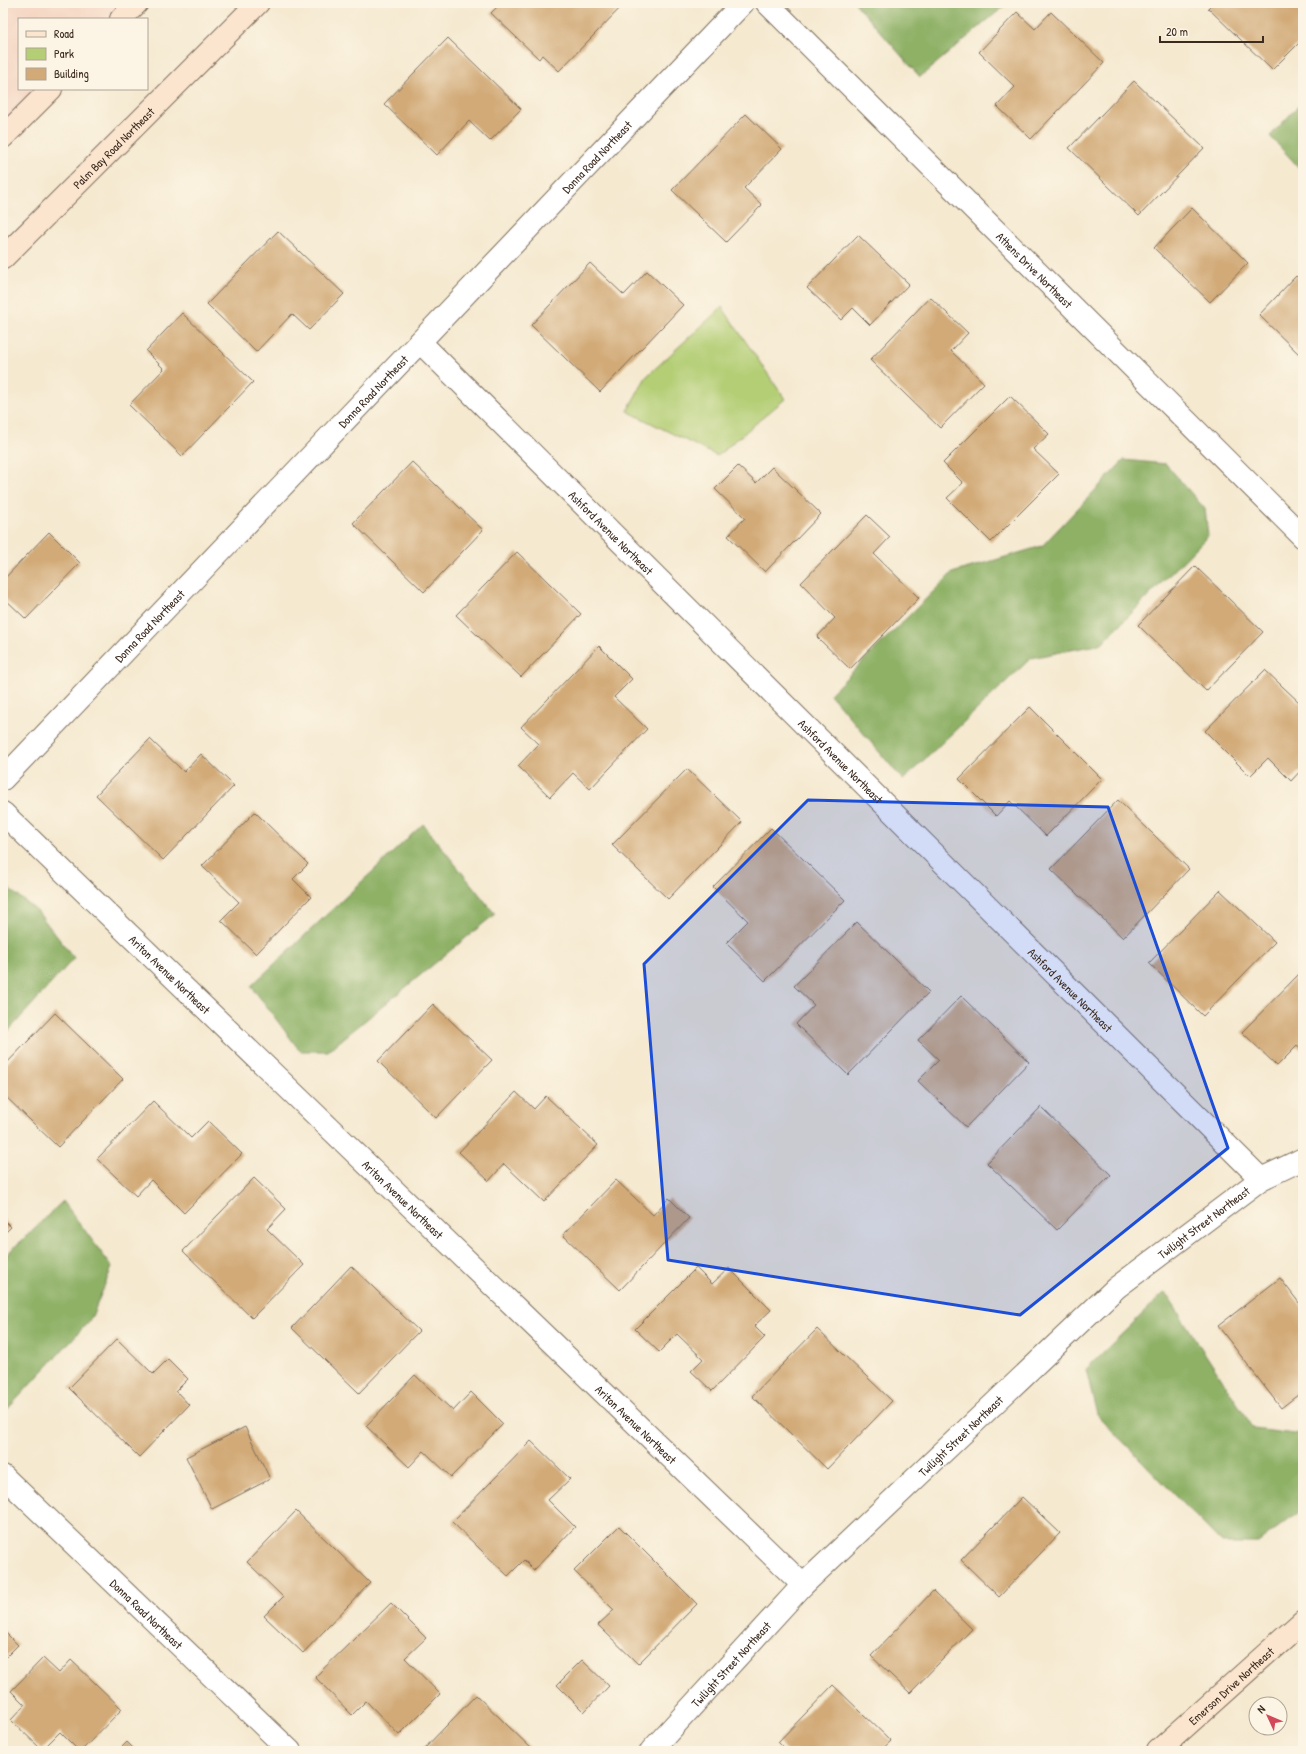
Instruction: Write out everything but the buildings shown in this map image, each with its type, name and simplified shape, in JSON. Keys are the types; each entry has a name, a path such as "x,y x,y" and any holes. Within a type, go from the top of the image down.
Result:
{"main road":[{"path":"122,18 137,3"},
{"name":"Palm Bay Road Northeast","path":"3,258 258,3"},
{"path":"3,137 50,90"},
{"name":"Emerson Drive Northeast","path":"1158,1751 1303,1621"}],"street":[{"name":"Donna Road Northeast","path":"3,780 744,3"},
{"name":"Athens Drive Northeast","path":"767,3 1303,537"},
{"name":"Ashford Avenue Northeast","path":"420,342 1261,1179"},
{"name":"Ariton Avenue Northeast","path":"3,813 804,1585"},
{"name":"Twilight Street Northeast","path":"651,1751 804,1585 1116,1288 1261,1179 1303,1159"},
{"name":"Donna Road Northeast","path":"3,1476 290,1751"}],"highlighted area":[{"path":"808,800 1108,807 1228,1148 1020,1315 668,1260 644,964"}],"shaded area":[{"path":"3,3 137,3 122,18 18,18 18,90 50,90 3,137"}],"green space":[{"path":"855,3 1008,3 920,77"},
{"path":"1303,101 1303,172 1270,136"},
{"path":"722,307 785,399 717,456 627,411 646,377"},
{"path":"1124,460 1166,464 1205,509 1208,536 1101,644 1031,658 903,780 830,694 952,573 1042,546"},
{"path":"423,824 495,914 328,1051 300,1051 251,986"},
{"path":"3,884 37,911 74,958 3,1037"},
{"path":"63,1201 112,1267 91,1319 3,1414 3,1258"},
{"path":"1165,1292 1254,1429 1303,1435 1303,1508 1258,1543 1222,1543 1097,1415 1086,1369"}]}
